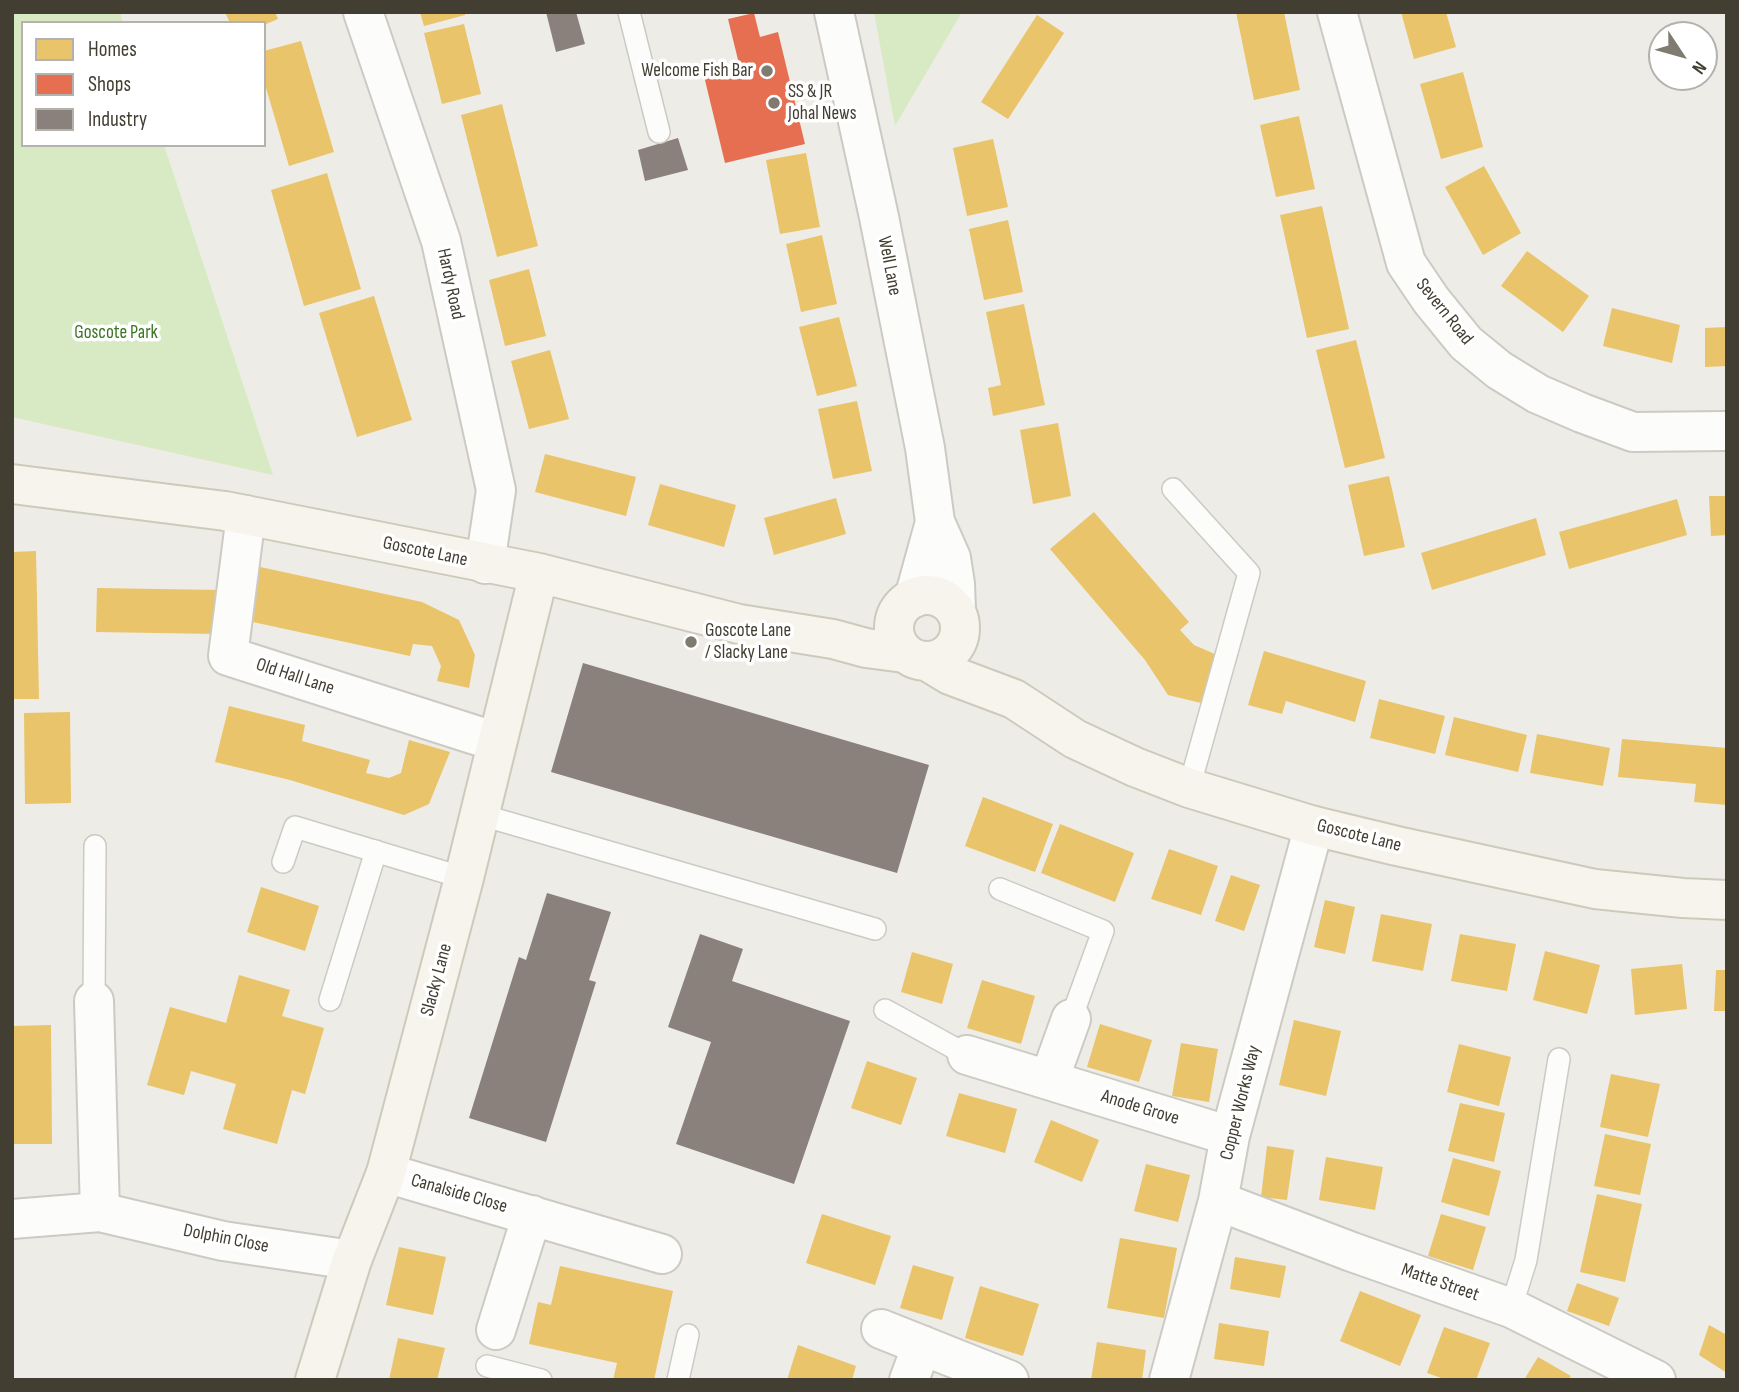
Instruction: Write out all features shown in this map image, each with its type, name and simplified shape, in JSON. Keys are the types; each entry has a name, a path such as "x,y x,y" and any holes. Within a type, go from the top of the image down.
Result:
{"street":[{"name":"Hardy Road","path":"363,12 441,241 496,490 485,564"},
{"name":"Well Lane","path":"834,12 917,407 935,522 951,558 958,619"},
{"name":"Severn Road","path":"1337,12 1406,262 1431,300 1466,343 1499,370 1538,394 1633,432 1727,431"},
{"name":"Goscote Lane","path":"12,484 246,515 539,573 739,624 833,639 916,657 950,675 1014,699 1075,739 1189,788 1314,826 1595,889 1727,900"},
{"name":"Old Hall Lane","path":"246,515 228,656 497,742"},
{"name":"Well Lane","path":"906,605 935,522"},
{"name":"Slacky Lane","path":"315,1380 352,1260 386,1174 464,878 539,573"},
{"path":"833,639 926,595 937,597 948,602 958,619 958,640 951,651 941,659 916,657 897,641 894,627 906,605"},
{"name":"Goscote Lane","path":"958,619 1014,699"},
{"name":"Copper Works Way","path":"1169,1380 1218,1201 1230,1136 1314,826"},
{"path":"94,1000 100,1212"},
{"path":"1049,1080 1071,1019"},
{"name":"Anode Grove","path":"967,1055 1230,1136"},
{"name":"Canalside Close","path":"386,1174 662,1254"},
{"name":"Matte Street","path":"1218,1201 1511,1308 1656,1380"},
{"name":"Dolphin Close","path":"12,1219 100,1212 223,1241 352,1260"},
{"name":"Canalside Close","path":"496,1330 532,1215"},
{"path":"880,1328 1009,1380"},
{"path":"909,1380 922,1345"}],"lane":[{"path":"629,12 659,132"},
{"path":"1173,489 1249,573 1189,788"},
{"path":"478,814 876,929"},
{"path":"283,862 295,827 464,878"},
{"path":"94,1000 95,846"},
{"path":"330,1000 376,851"},
{"path":"999,889 1104,931 1071,1019"},
{"path":"885,1010 967,1055"},
{"path":"1511,1308 1527,1260 1559,1059"},
{"path":"496,1330 485,1373 541,1380"},
{"path":"678,1380 688,1335"}],"green space":[{"name":"Goscote Park","path":"12,12 120,12 122,21 21,21 21,147 165,147 273,475 12,417"},
{"path":"874,12 962,12 895,126"}],"building: Homes":[{"path":"225,12 275,12 278,19 266,24 266,21 229,21"},
{"path":"420,12 465,12 465,15 424,26"},
{"path":"1236,12 1284,12 1300,90 1254,100"},
{"path":"1401,12 1446,12 1456,47 1414,59"},
{"path":"1037,15 1064,33 1008,119 981,102"},
{"path":"464,24 481,94 442,104 424,33"},
{"path":"301,41 334,152 289,166 266,88 266,50"},
{"path":"1463,72 1483,147 1441,159 1420,84"},
{"path":"502,104 538,246 497,257 461,115"},
{"path":"1299,116 1315,189 1276,197 1260,125"},
{"path":"993,139 1008,207 967,216 953,148"},
{"path":"806,153 820,227 780,234 766,160"},
{"path":"1484,166 1521,233 1483,255 1445,187"},
{"path":"327,173 361,289 304,306 271,190"},
{"path":"1322,206 1349,329 1307,338 1280,215"},
{"path":"1008,220 1023,292 984,300 969,229"},
{"path":"822,235 837,304 801,312 786,244"},
{"path":"1527,251 1589,296 1563,332 1501,286"},
{"path":"529,269 546,336 505,346 489,280"},
{"path":"374,296 412,420 357,437 319,313"},
{"path":"1024,304 1045,405 993,416 988,388 1001,385 986,312"},
{"path":"1612,308 1680,325 1672,363 1603,346"},
{"path":"839,317 857,386 817,396 799,327"},
{"path":"1727,327 1727,366 1705,367 1705,328"},
{"path":"1356,340 1385,458 1345,468 1316,350"},
{"path":"550,350 569,419 529,429 511,361"},
{"path":"857,401 872,471 833,479 818,409"},
{"path":"1058,423 1071,496 1033,504 1020,430"},
{"path":"545,454 636,477 626,516 535,492"},
{"path":"1389,476 1405,547 1364,556 1348,485"},
{"path":"660,484 736,505 724,547 648,525"},
{"path":"1709,496 1727,496 1727,535 1711,536"},
{"path":"836,498 846,534 774,555 764,518"},
{"path":"1677,499 1687,535 1569,569 1559,532"},
{"path":"1094,512 1189,622 1180,630 1194,645 1217,655 1201,703 1168,695 1145,660 1050,549"},
{"path":"1536,518 1546,555 1432,590 1421,553"},
{"path":"36,551 39,699 12,699 12,552"},
{"path":"251,565 422,602 459,620 475,655 469,688 437,681 441,666 432,646 413,644 410,656 239,619"},
{"path":"97,588 220,590 219,634 96,632"},
{"path":"1264,651 1366,681 1355,722 1286,701 1282,714 1248,705"},
{"path":"1379,699 1445,716 1435,754 1370,738"},
{"path":"229,706 305,725 302,741 370,760 366,773 389,778 401,773 409,740 450,752 429,804 404,815 290,780 215,762"},
{"path":"70,712 71,803 25,804 24,713"},
{"path":"1454,717 1527,735 1518,772 1445,755"},
{"path":"1537,734 1610,748 1603,786 1530,773"},
{"path":"1622,739 1727,748 1727,805 1694,802 1696,784 1618,777"},
{"path":"983,797 1053,824 1035,872 965,846"},
{"path":"1060,824 1134,853 1115,902 1041,873"},
{"path":"1169,849 1218,866 1201,915 1151,899"},
{"path":"1231,875 1260,885 1244,931 1215,921"},
{"path":"261,887 319,906 305,951 247,932"},
{"path":"1325,900 1355,907 1345,954 1314,947"},
{"path":"1381,914 1432,924 1423,971 1372,961"},
{"path":"1460,934 1516,944 1507,991 1451,981"},
{"path":"1545,951 1600,965 1587,1014 1533,1000"},
{"path":"912,952 953,964 942,1004 901,992"},
{"path":"1682,964 1687,1009 1635,1015 1631,969"},
{"path":"1716,970 1727,970 1727,1011 1714,1011"},
{"path":"239,975 290,990 282,1016 324,1028 305,1094 292,1090 277,1144 223,1129 236,1084 191,1071 184,1095 147,1085 170,1007 226,1023"},
{"path":"982,980 1035,996 1021,1044 967,1028"},
{"path":"1294,1020 1341,1031 1326,1096 1279,1085"},
{"path":"1100,1024 1152,1040 1139,1082 1087,1067"},
{"path":"51,1025 52,1144 12,1144 12,1026"},
{"path":"1181,1043 1218,1049 1209,1102 1172,1096"},
{"path":"1459,1044 1511,1057 1499,1106 1447,1092"},
{"path":"867,1061 917,1078 901,1125 851,1108"},
{"path":"1611,1074 1660,1084 1648,1137 1600,1127"},
{"path":"959,1093 1017,1109 1005,1153 946,1136"},
{"path":"1460,1103 1505,1113 1494,1162 1448,1151"},
{"path":"1051,1120 1099,1140 1082,1182 1034,1162"},
{"path":"1605,1134 1651,1144 1640,1195 1594,1186"},
{"path":"1267,1146 1294,1150 1287,1200 1261,1197"},
{"path":"1326,1157 1383,1167 1375,1210 1319,1200"},
{"path":"1453,1158 1501,1171 1489,1216 1441,1202"},
{"path":"1146,1164 1190,1175 1178,1222 1134,1211"},
{"path":"1597,1194 1642,1204 1625,1282 1580,1272"},
{"path":"822,1214 891,1236 875,1285 806,1263"},
{"path":"1441,1214 1486,1227 1473,1270 1428,1256"},
{"path":"1120,1238 1177,1248 1164,1318 1107,1308"},
{"path":"399,1247 446,1257 433,1315 386,1305"},
{"path":"1235,1257 1286,1266 1280,1298 1230,1289"},
{"path":"913,1265 954,1277 942,1320 900,1308"},
{"path":"560,1266 673,1291 654,1380 613,1380 617,1363 529,1344 538,1302 551,1305"},
{"path":"1577,1283 1619,1298 1609,1326 1567,1311"},
{"path":"980,1286 1039,1304 1023,1356 965,1338"},
{"path":"1360,1291 1421,1315 1400,1366 1340,1341"},
{"path":"1219,1323 1269,1331 1264,1366 1214,1359"},
{"path":"1709,1325 1727,1335 1727,1373 1699,1355"},
{"path":"1444,1327 1490,1343 1476,1380 1447,1380 1427,1373"},
{"path":"398,1338 445,1348 437,1380 389,1380"},
{"path":"1097,1342 1146,1350 1142,1380 1091,1380"},
{"path":"798,1345 856,1366 852,1380 787,1380"},
{"path":"1538,1357 1571,1376 1568,1380 1524,1380"}],"building: Shops":[{"path":"754,13 760,37 778,32 805,144 725,163 704,76 740,68 728,19"}],"building: Industry":[{"path":"546,12 576,12 585,44 556,52"},
{"path":"678,138 688,170 645,181 638,150"},
{"path":"583,663 929,765 897,873 551,772"},
{"path":"547,893 611,912 589,980 596,982 546,1142 469,1118 519,957 526,960"},
{"path":"700,934 743,949 732,981 850,1021 794,1184 676,1144 711,1042 668,1027"}],"place":[{"name":"Welcome Fish Bar","path":"767,71"},
{"name":"SS & JR Johal News","path":"774,103"},
{"name":"Goscote Lane / Slacky Lane","path":"691,642"}]}
